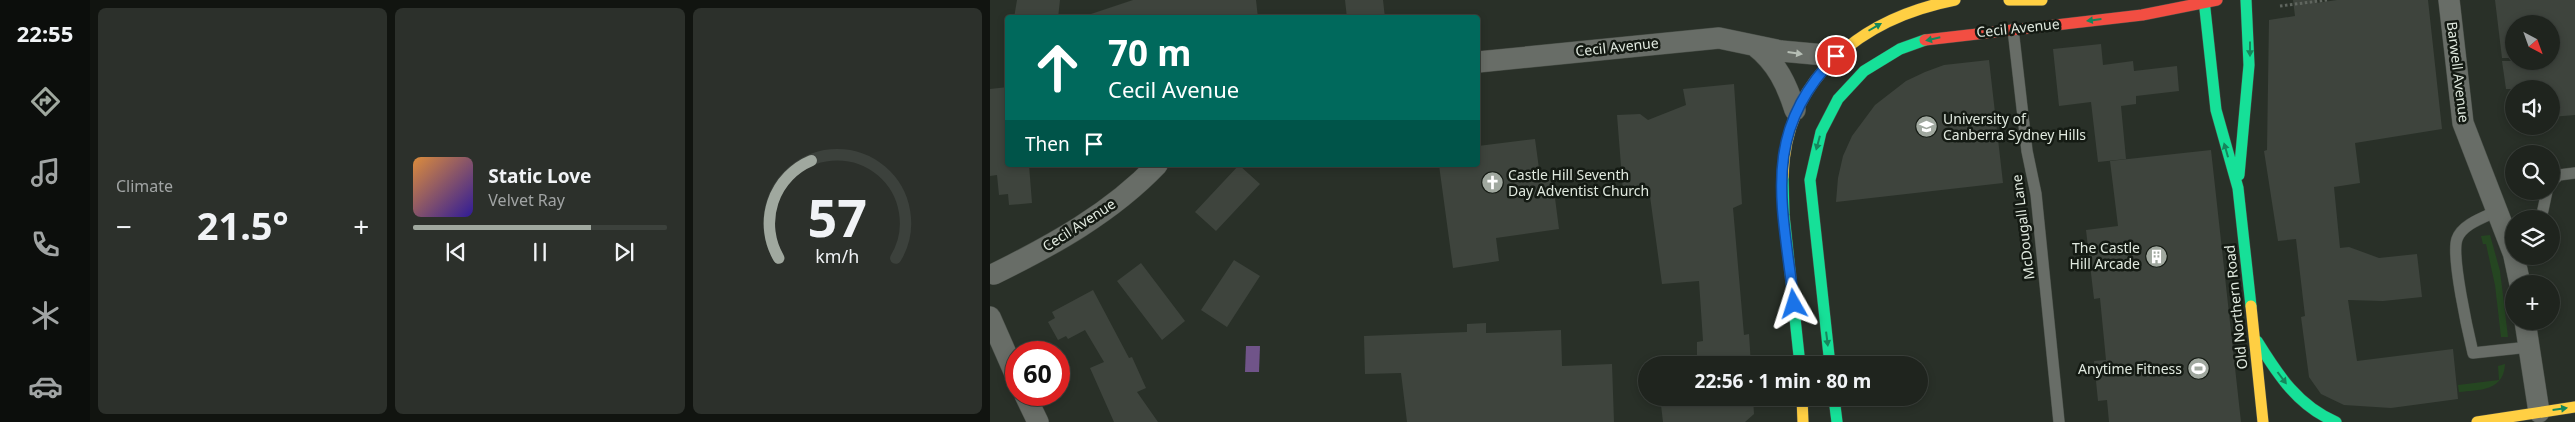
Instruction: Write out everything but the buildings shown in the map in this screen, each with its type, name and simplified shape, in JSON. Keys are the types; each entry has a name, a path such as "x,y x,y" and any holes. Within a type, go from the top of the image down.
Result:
{"main road":[{"path":"1799,356 1783,212 1781,168 1788,130 1795,110 1812,82 1836,56 1860,36 1893,17 1932,4 1955,0"},
{"name":"Cecil Avenue","path":"2009,0 2042,0"},
{"name":"Cecil Avenue","path":"1829,356 1810,180 1821,132 1838,99 1864,71 1900,49 1931,38 2142,15 2217,0"},
{"name":"Old Northern Road","path":"2238,188 2250,57 2246,0"},
{"name":"Old Northern Road","path":"2204,2 2216,110 2238,188 2263,422"},
{"path":"2255,338 2291,391 2312,410 2336,422"},
{"path":"1802,406 1803,422"},
{"path":"1835,406 1837,422"},
{"path":"2477,422 2575,407"}],"street":[{"name":"Barwell Avenue","path":"2449,0 2464,123 2505,232"},
{"name":"Cecil Avenue","path":"1480,62 1719,38 1801,54 1836,56"},
{"path":"1755,46 1768,57 1783,78 1795,110"},
{"name":"Cecil Avenue","path":"992,276 1076,230 1114,204 1155,167"},
{"path":"990,317 1005,351"},
{"path":"2526,330 2539,412"},
{"path":"1030,406 1038,422"}],"lane":[{"name":"McDougall Lane","path":"2013,29 2028,151 2036,194 2059,422"},
{"path":"2560,175 2575,173"},
{"path":"2497,211 2468,226 2457,238 2455,252 2473,353 2529,347"}],"path":[{"path":"2280,6 2327,0"}],"green space":[{"path":"2490,235 2500,271 2505,330 2507,330 2508,337 2501,337 2495,285 2486,244 2483,244 2481,236"},
{"path":"2505,364 2504,373 2499,380 2498,366"},
{"path":"2499,380 2489,387 2459,392 2458,385"}],"shaded area":[{"path":"1246,346 1260,346 1259,372 1245,372"}],"traffic: fast":[{"path":"2204,0 2216,110 2238,188 2251,306"},
{"path":"2239,175 2249,65 2246,0"},
{"path":"1829,356 1810,180 1821,132 1838,99 1864,71 1900,49 1925,40"},
{"path":"1783,177 1784,215 1799,356"},
{"path":"2257,341 2290,388 2311,407 2336,422"},
{"path":"1835,406 1837,422"}],"traffic: slow":[{"path":"1783,177 1787,141 1798,110 1814,82 1835,58 1861,38 1890,21 1921,9 1955,0"},
{"path":"2009,0 2042,0"},
{"path":"2251,306 2263,422"},
{"path":"1802,406 1803,422"},
{"path":"2477,422 2575,407"}],"traffic: jam":[{"path":"1925,40 2142,15 2217,0"}],"place":[{"name":"University of Canberra Sydney Hills","path":"1927,127"},
{"name":"Castle Hill Seventh Day Adventist Church","path":"1492,183"},
{"name":"The Castle Hill Arcade","path":"2156,256"},
{"name":"Anytime Fitness","path":"2198,369"}],"route":[{"path":"1794,304 1783,212 1781,168 1783,151 1795,110 1803,95 1822,70 1836,56"}]}
